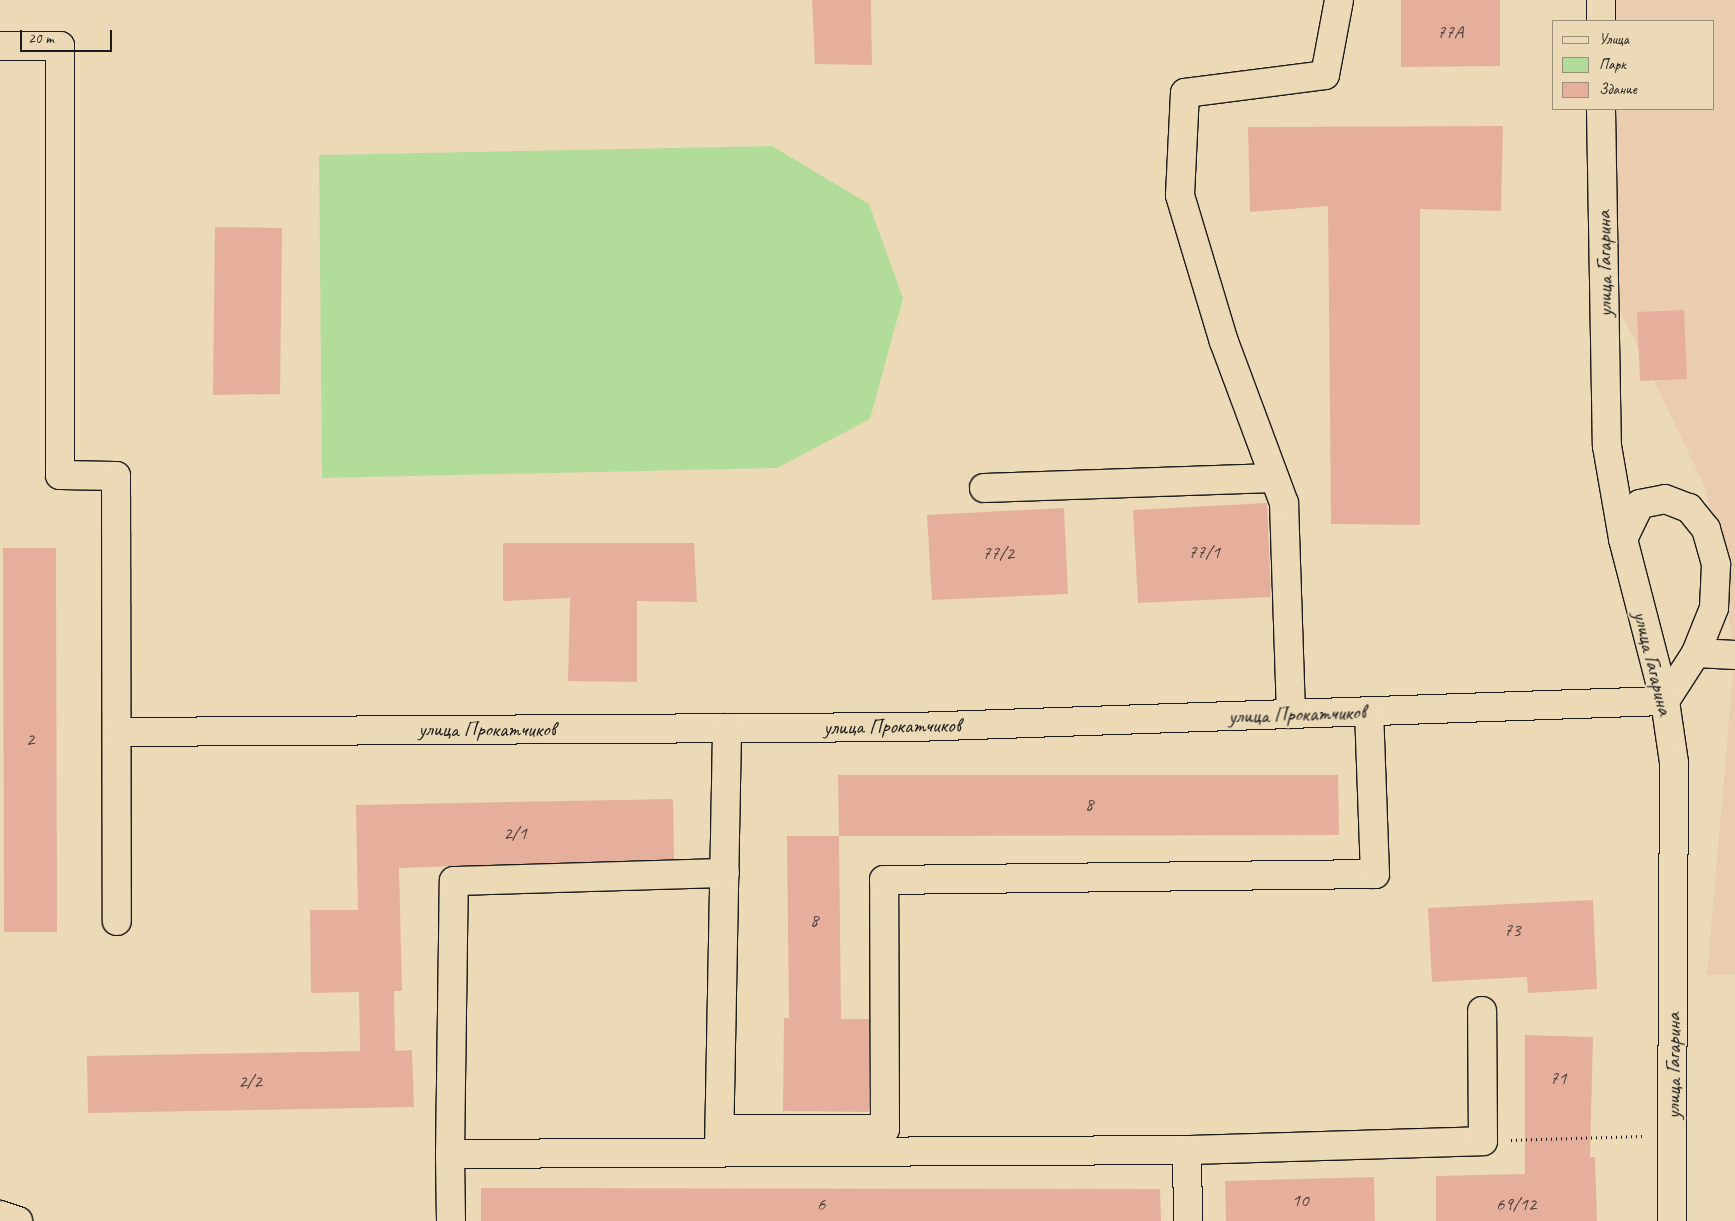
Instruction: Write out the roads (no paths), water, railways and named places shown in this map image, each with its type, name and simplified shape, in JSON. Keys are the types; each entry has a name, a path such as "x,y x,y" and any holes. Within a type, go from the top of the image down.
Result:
{"street":[{"path":"1291,714 1284,503 1224,342 1180,195 1186,93 1325,75 1339,0"},
{"path":"1601,0 1601,20"},
{"path":"0,46 60,46 60,475 116,476 119,732 117,921"},
{"name":"улица Гагарина","path":"1601,110 1607,446 1623,538 1665,701 1674,763 1672,1221"},
{"path":"984,488 1274,478"},
{"path":"1623,538 1640,504 1665,499 1689,508 1706,529 1716,565 1714,608 1696,653 1665,701"},
{"path":"1696,653 1735,655"},
{"name":"улица Прокатчиков","path":"119,732 915,726 1665,701"},
{"path":"450,1154 719,1141 885,1130 884,880 1375,874 1369,711"},
{"path":"719,1141 727,728"},
{"path":"451,1221 450,1154 454,881 725,873"},
{"path":"719,1141 1187,1150 1482,1141 1482,1011"},
{"path":"1187,1150 1188,1221"},
{"path":"0,1214 18,1221"}]}
